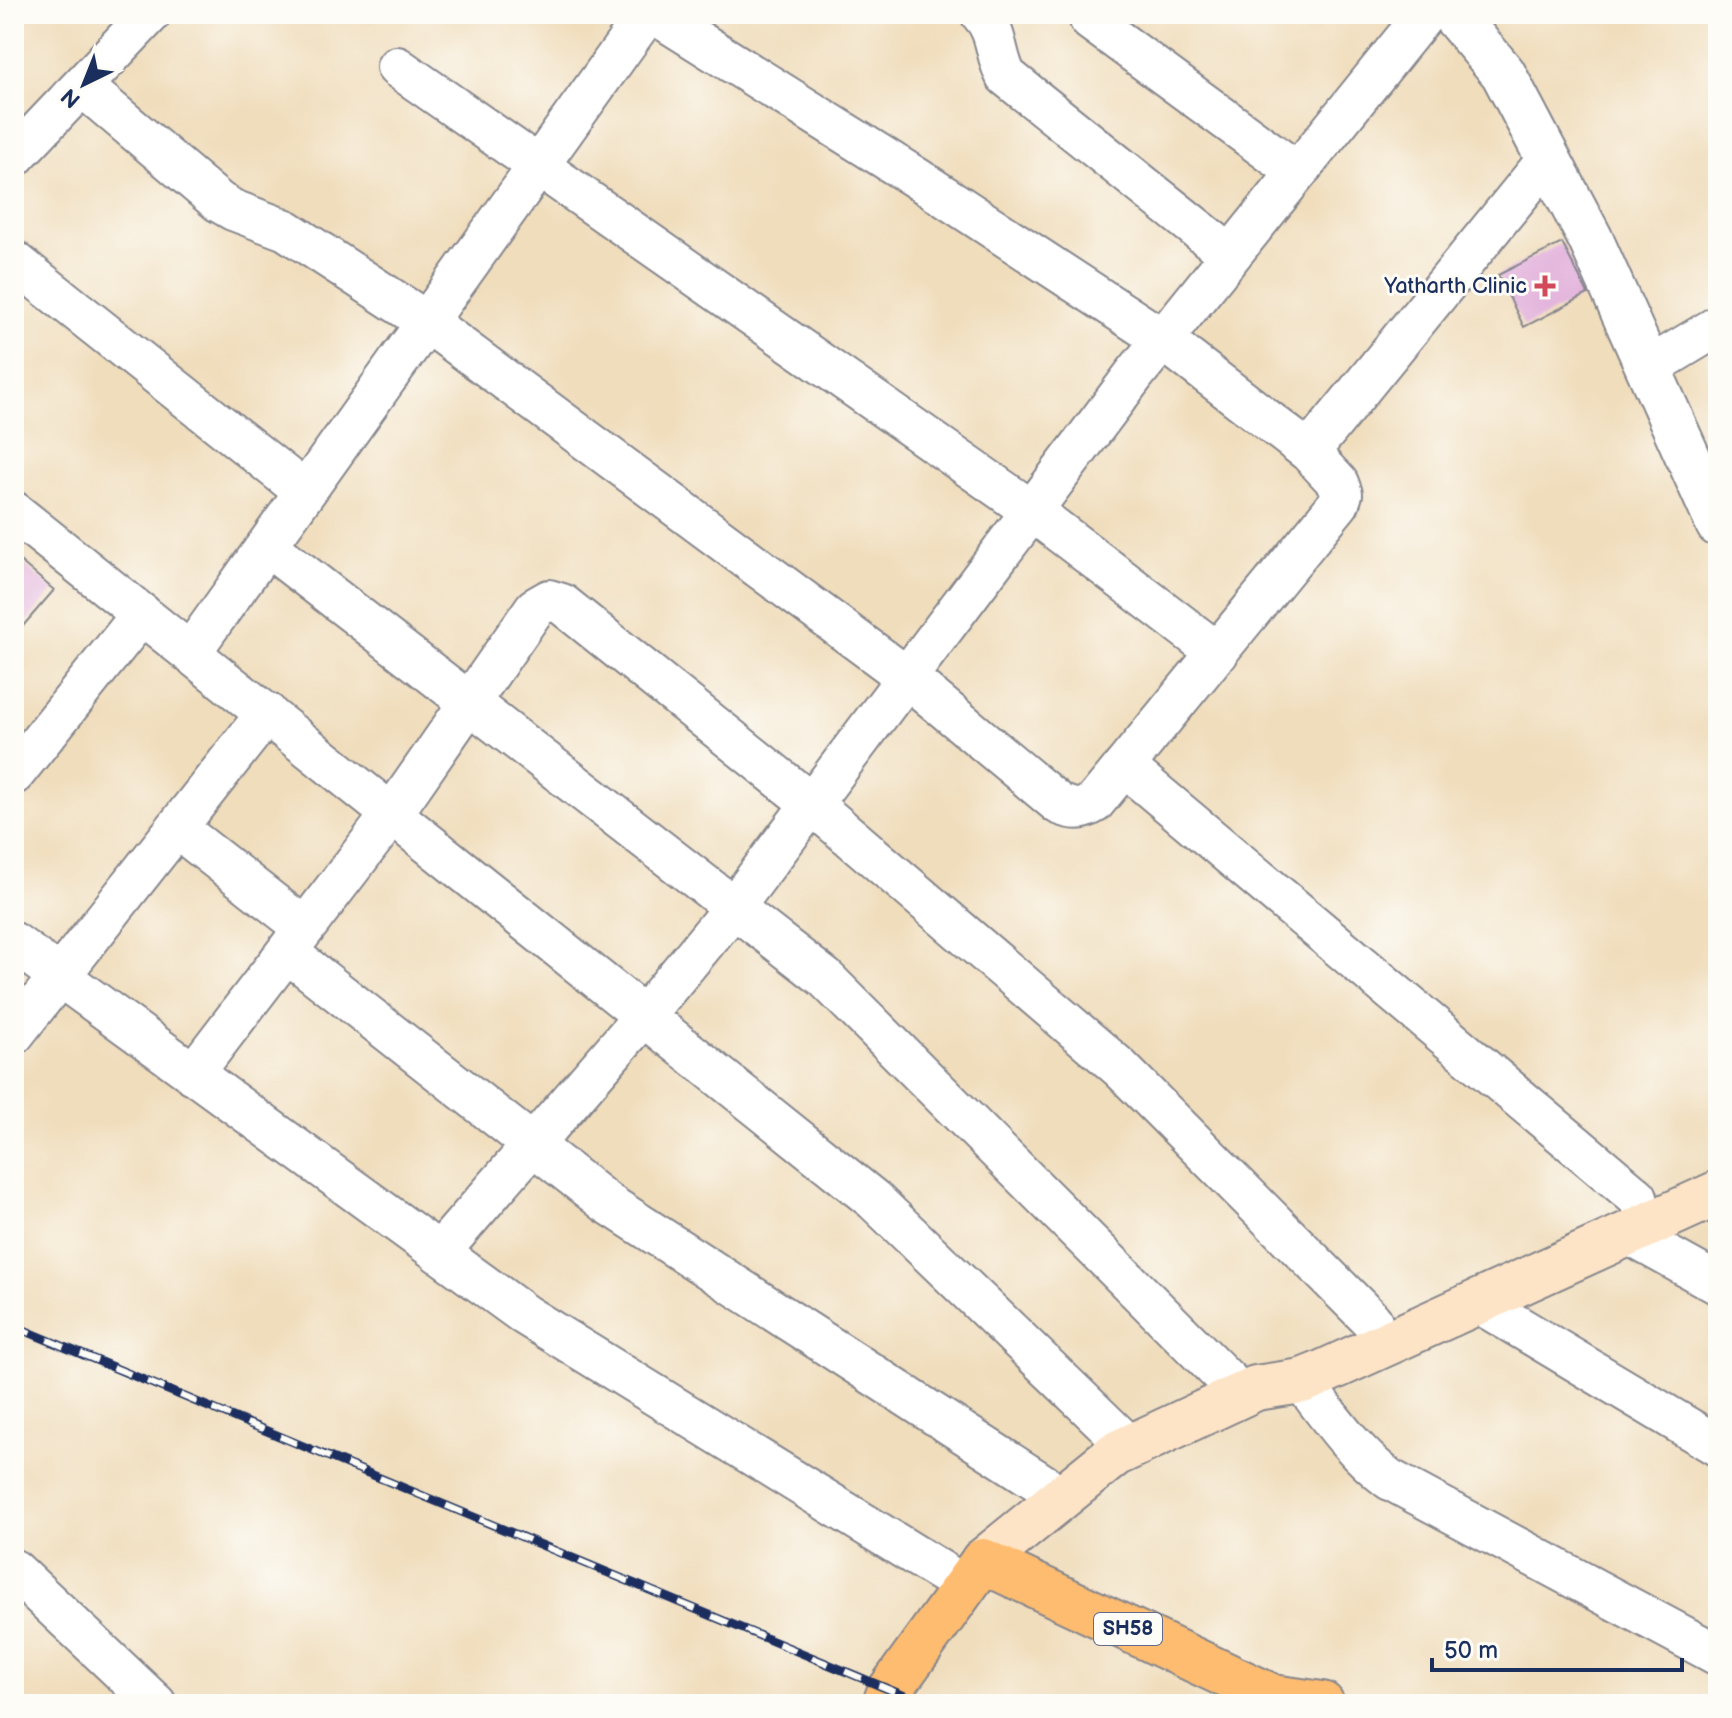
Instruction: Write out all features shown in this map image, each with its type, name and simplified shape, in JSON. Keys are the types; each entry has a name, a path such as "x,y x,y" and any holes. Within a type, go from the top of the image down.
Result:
{"main road":[{"path":"1249,1391 1302,1381 1479,1303 1633,1216 1718,1163"},
{"path":"885,1704 890,1690 974,1573 1061,1496 1115,1454 1249,1391 1294,1359 1372,1321 1633,1216 1718,1193"},
{"name":"SH58","path":"974,1573 1277,1700 1322,1704"}],"street":[{"path":"14,157 150,14"},
{"path":"190,653 647,14"},
{"path":"82,86 219,202 286,230 427,322 908,678 1059,804 1084,809 1094,803 1339,503 1342,494 1338,483 1309,452 1162,339 918,179 655,14"},
{"path":"981,14 995,34 1001,67 1006,76 1230,255"},
{"path":"439,1253 734,907 1162,339 1425,14"},
{"path":"1453,14 1503,73 1590,238 1718,524"},
{"path":"1090,20 1297,172"},
{"path":"397,67 1032,511 1218,653"},
{"path":"1309,452 1548,159"},
{"path":"14,261 305,492"},
{"path":"1648,368 1718,326"},
{"path":"14,512 874,1200 1130,1447"},
{"path":"267,546 842,993 1249,1391"},
{"path":"193,1074 392,814 535,608 549,600 562,604 813,805 1120,1068 1372,1321"},
{"path":"14,774 142,614"},
{"path":"14,1034 267,713"},
{"path":"1124,766 1633,1216 1718,1284"},
{"path":"177,828 296,940 532,1145 607,1203 1061,1496"},
{"path":"14,943 525,1315 974,1573"},
{"path":"1479,1303 1718,1446"},
{"path":"1302,1381 1352,1446 1389,1479 1718,1655"},
{"path":"14,1570 156,1704"}],"building":[{"path":"1562,243 1588,294 1524,327 1498,275"},
{"path":"14,556 54,590 16,634 14,632"}],"railway":[{"path":"14,1326 924,1704"}],"place":[{"name":"Yatharth Clinic","path":"1545,286"}]}
